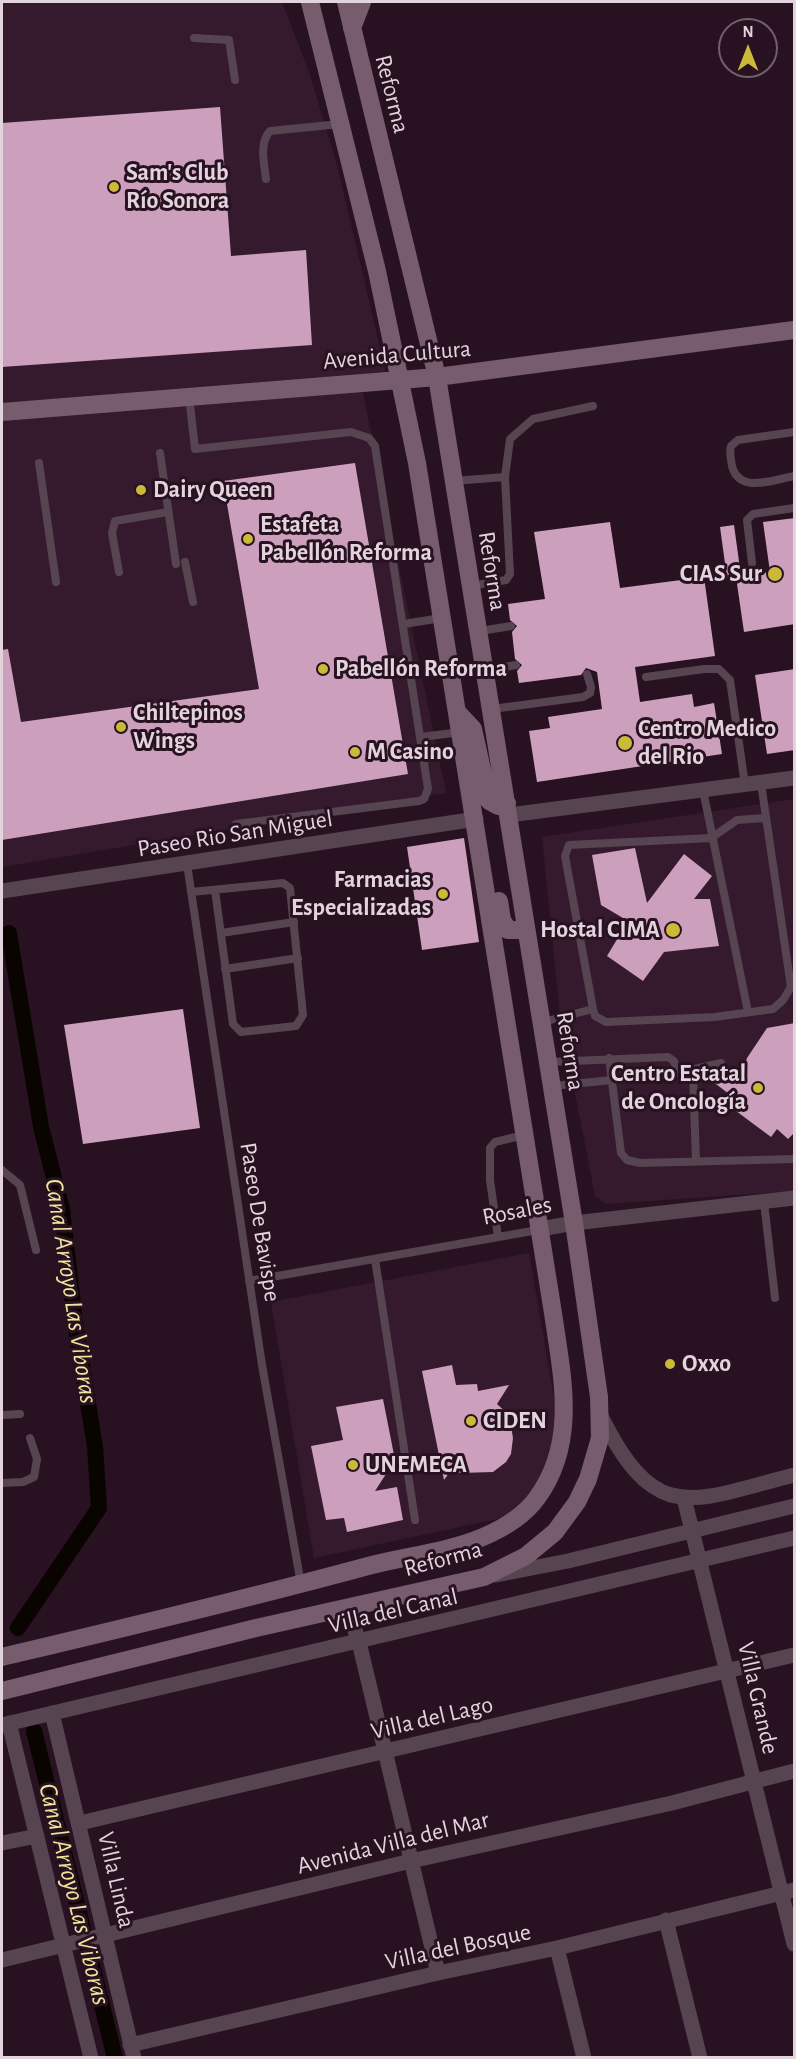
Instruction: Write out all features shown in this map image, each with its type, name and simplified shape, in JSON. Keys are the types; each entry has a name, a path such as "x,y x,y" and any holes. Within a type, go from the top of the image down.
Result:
{"main road":[{"name":"Reforma","path":"2,1691 256,1628 484,1577 526,1556 545,1541 577,1502 597,1453 601,1416 574,1223 437,377 346,2"},
{"path":"352,28 362,2"},
{"name":"Reforma","path":"2,1657 302,1585 480,1538 514,1520 538,1497 558,1456 566,1410 540,1229 476,819 401,380 377,271 307,5"},
{"name":"Avenida Cultura","path":"2,412 437,377 795,330"},
{"path":"458,712 473,729 489,801 508,809"},
{"path":"479,839 488,857 504,926 513,931 525,930"},
{"path":"247,1598 256,1628"}],"street":[{"path":"508,809 703,790 795,778"},
{"name":"Paseo Rio San Miguel","path":"2,891 476,819"},
{"name":"Rosales","path":"540,1229 574,1223 795,1198"},
{"path":"601,1416 621,1455 641,1479 664,1494 684,1498 704,1497 795,1475"},
{"name":"Villa Grande","path":"684,1498 754,1780 788,1891 795,1944"},
{"name":"Villa del Canal","path":"484,1577 567,1561 795,1506"},
{"name":"Villa del Canal","path":"5,1724 795,1538"},
{"path":"347,1607 358,1642 438,1973"},
{"name":"Villa del Lago","path":"80,1823 795,1655"},
{"name":"Villa Linda","path":"52,1713 80,1823 132,2051"},
{"path":"5,1724 67,1943 91,2058"},
{"name":"Avenida Villa del Mar","path":"2,1960 411,1861 672,1803 795,1771"},
{"path":"2,1844 37,1836"},
{"name":"Villa del Bosque","path":"132,2051 438,1973 557,1948 788,1891"},
{"path":"666,1920 700,2058"},
{"path":"557,1948 584,2058"}],"lane":[{"path":"194,38 229,40 235,80"},
{"path":"266,179 264,137 270,131 340,124"},
{"path":"189,396 195,449 351,432 369,438 375,446 428,789 424,799 419,801 236,824"},
{"path":"470,586 506,580 510,574 505,477 510,439 533,420 593,406"},
{"path":"795,432 738,441 731,446 729,453 735,476 741,482 750,484 795,476"},
{"path":"160,453 168,512 180,563 193,602"},
{"path":"39,463 56,582"},
{"path":"453,482 505,477"},
{"path":"752,563 747,520 753,514 795,507"},
{"path":"119,573 112,533 115,521 168,512"},
{"path":"404,624 442,618"},
{"path":"478,632 511,626"},
{"path":"484,670 516,665"},
{"path":"646,677 719,669 730,681 753,784 766,818 791,987 783,1000 773,1009 606,1022 596,1016 565,856 566,849 572,843 711,838 737,820 766,818"},
{"path":"490,710 583,697 590,693 591,687 587,674"},
{"path":"421,737 461,732"},
{"path":"703,790 748,1012"},
{"name":"Paseo De Bavispe","path":"187,864 249,1281 302,1585"},
{"path":"192,892 215,890 287,884 290,888 303,1015 296,1026 241,1032 236,1030 233,1024 215,890"},
{"path":"221,933 294,922"},
{"path":"225,969 298,958"},
{"path":"541,1022 593,1009"},
{"path":"549,1062 668,1056 674,1061 678,1073"},
{"path":"609,1058 621,1153 627,1160 640,1163 795,1160"},
{"path":"552,1086 693,1071 721,1063"},
{"path":"693,1071 696,1162"},
{"path":"498,1237 490,1180 490,1148 495,1142 524,1136"},
{"path":"2,1170 20,1185 36,1250"},
{"path":"764,1202 775,1298"},
{"name":"Rosales","path":"249,1281 540,1229"},
{"path":"375,1259 415,1520"},
{"path":"2,1414 20,1414"},
{"path":"2,1483 22,1482 34,1477 37,1459 30,1438"}],"shaded area":[{"path":"2,2 282,2 309,72 337,165 387,377 360,379 446,793 2,867"},
{"name":"Hostal CIMA","path":"794,799 794,1191 606,1204 595,1196 560,1016 542,837"},
{"path":"529,1253 558,1421 554,1453 535,1495 511,1516 314,1558 271,1302"}],"building":[{"name":"Sam's Club Río Sonora","path":"220,107 231,256 306,250 312,345 2,367 2,123"},
{"name":"Pabellón Reforma","path":"355,463 408,774 2,840 2,650 8,649 21,722 259,689 223,481"},
{"name":"CIAS Sur","path":"795,518 795,624 744,632 736,577 770,572 763,522"},
{"path":"610,522 620,588 704,577 715,656 635,667 640,702 692,694 694,707 714,703 722,754 537,782 529,731 550,728 548,717 602,709 597,672 586,668 581,675 519,683 517,671 522,665 515,659 512,632 517,626 510,620 508,604 545,599 534,532"},
{"name":"CIAS Sur","path":"734,525 741,576 727,578 720,527"},
{"path":"795,669 795,750 767,754 755,675"},
{"name":"Farmacias Especializadas","path":"464,838 479,942 422,950 407,847"},
{"path":"635,848 647,903 684,854 712,876 694,899 710,899 719,946 664,952 643,981 607,956 628,921 601,905 592,855"},
{"path":"183,1009 200,1128 83,1144 64,1025"},
{"name":"Centro Estatal de Oncología","path":"795,1023 795,1132 788,1139 777,1129 771,1137 728,1105 733,1097 708,1078 743,1071 747,1058 767,1028"},
{"name":"CIDEN","path":"452,1365 456,1385 477,1384 478,1391 509,1385 497,1404 509,1415 513,1438 511,1454 506,1462 493,1472 460,1473 452,1469 444,1480 422,1371"},
{"name":"UNEMECA","path":"383,1399 395,1460 375,1491 397,1487 403,1520 347,1532 344,1518 326,1520 311,1446 343,1440 336,1407"}],"waterway":[{"name":"Canal Arroyo Las Viboras","path":"9,933 41,1127 62,1209 75,1322 95,1447 99,1508 18,1628"},
{"name":"Canal Arroyo Las Viboras","path":"34,1731 115,2058"}],"place":[{"name":"Sam's Club Río Sonora","path":"114,187"},
{"name":"Dairy Queen","path":"141,490"},
{"name":"Estafeta Pabellón Reforma","path":"248,539"},
{"name":"CIAS Sur","path":"775,574"},
{"name":"Pabellón Reforma","path":"323,669"},
{"name":"Chiltepinos Wings","path":"121,727"},
{"name":"Centro Medico del Rio","path":"625,743"},
{"name":"M Casino","path":"355,752"},
{"name":"Farmacias Especializadas","path":"443,894"},
{"name":"Hostal CIMA","path":"673,930"},
{"name":"Centro Estatal de Oncología","path":"758,1088"},
{"name":"Oxxo","path":"670,1364"},
{"name":"CIDEN","path":"471,1421"},
{"name":"UNEMECA","path":"353,1465"}]}
